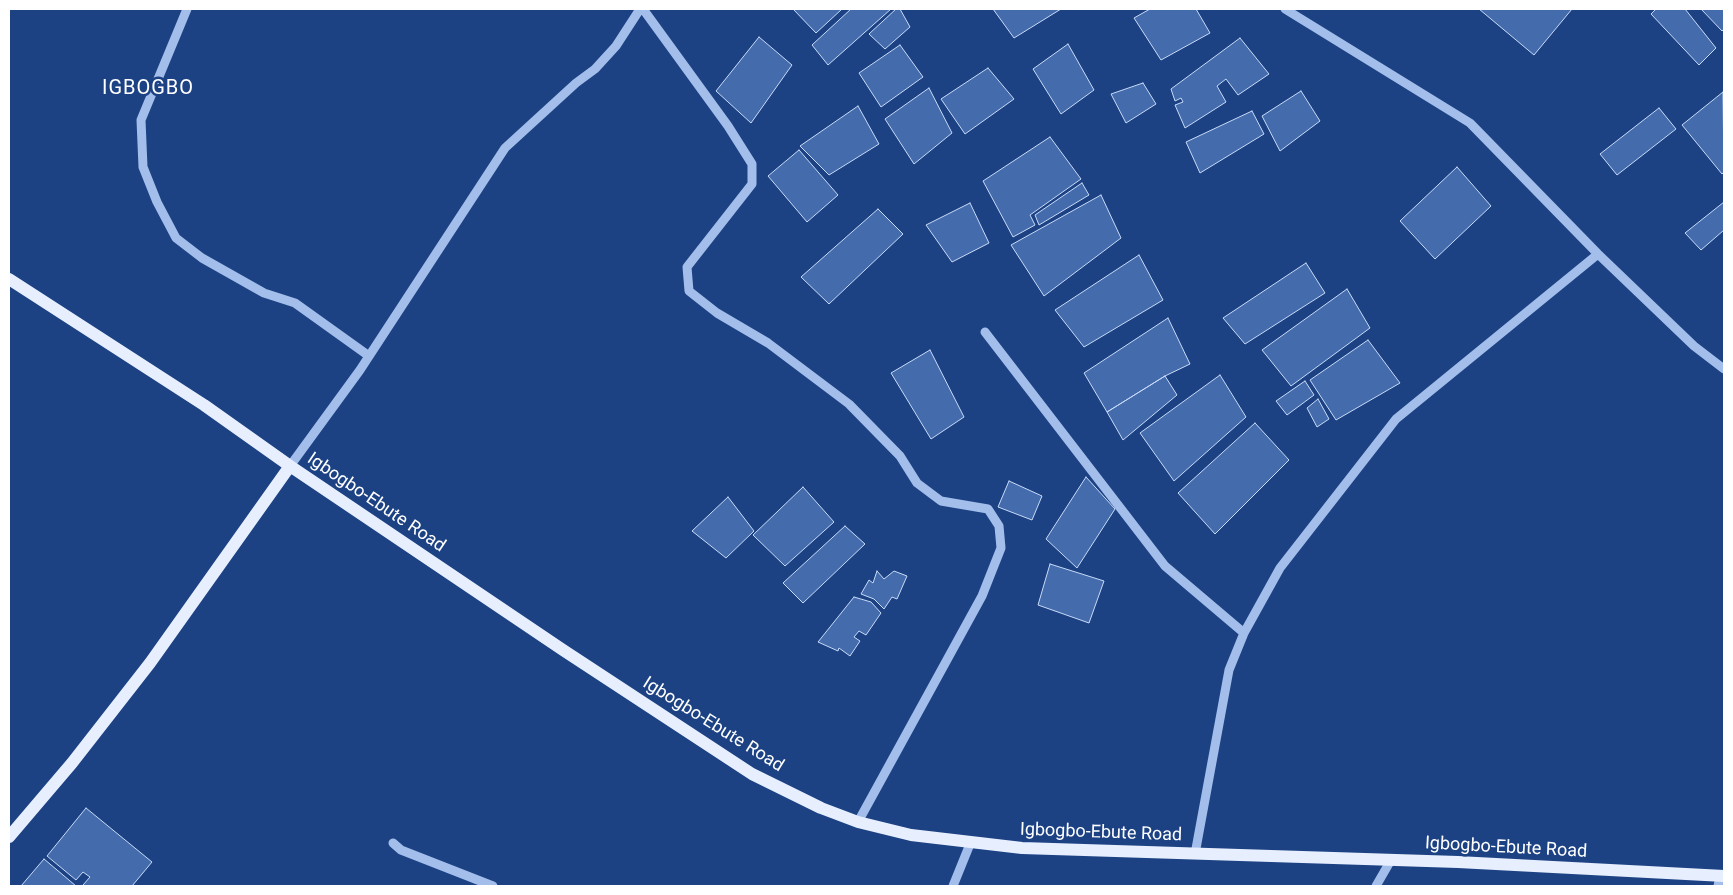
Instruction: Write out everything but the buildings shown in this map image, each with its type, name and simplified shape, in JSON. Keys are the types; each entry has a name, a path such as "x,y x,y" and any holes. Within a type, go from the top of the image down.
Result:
{"main road":[{"name":"Igbogbo-Ebute Road","path":"9,279 204,405 290,466 563,650 752,774 821,808 858,822 911,835 970,844 1022,848 1392,860 1721,880"},
{"path":"9,837 72,763 150,662 290,466"}],"street":[{"path":"187,9 141,120 142,167 176,238 202,258 264,293 295,303 369,356"},
{"path":"290,466 369,356 506,148 569,89 595,69 616,46 641,9 728,126 752,164 752,184 687,267 689,291 717,313 768,343 849,404 900,456 917,483 941,501 988,509 1000,526 1001,548 982,596 858,822"},
{"path":"1285,9 1470,122 1598,254 1694,346 1724,369"},
{"path":"1195,854 1229,670 1244,633 1280,568 1396,419 1598,254"},
{"path":"985,332 1166,566 1244,633"},
{"path":"393,843 402,850 493,886"},
{"path":"953,886 970,844"},
{"path":"1376,886 1392,860"}],"district":[{"name":"IGBOGBO","path":"148,89"}]}
